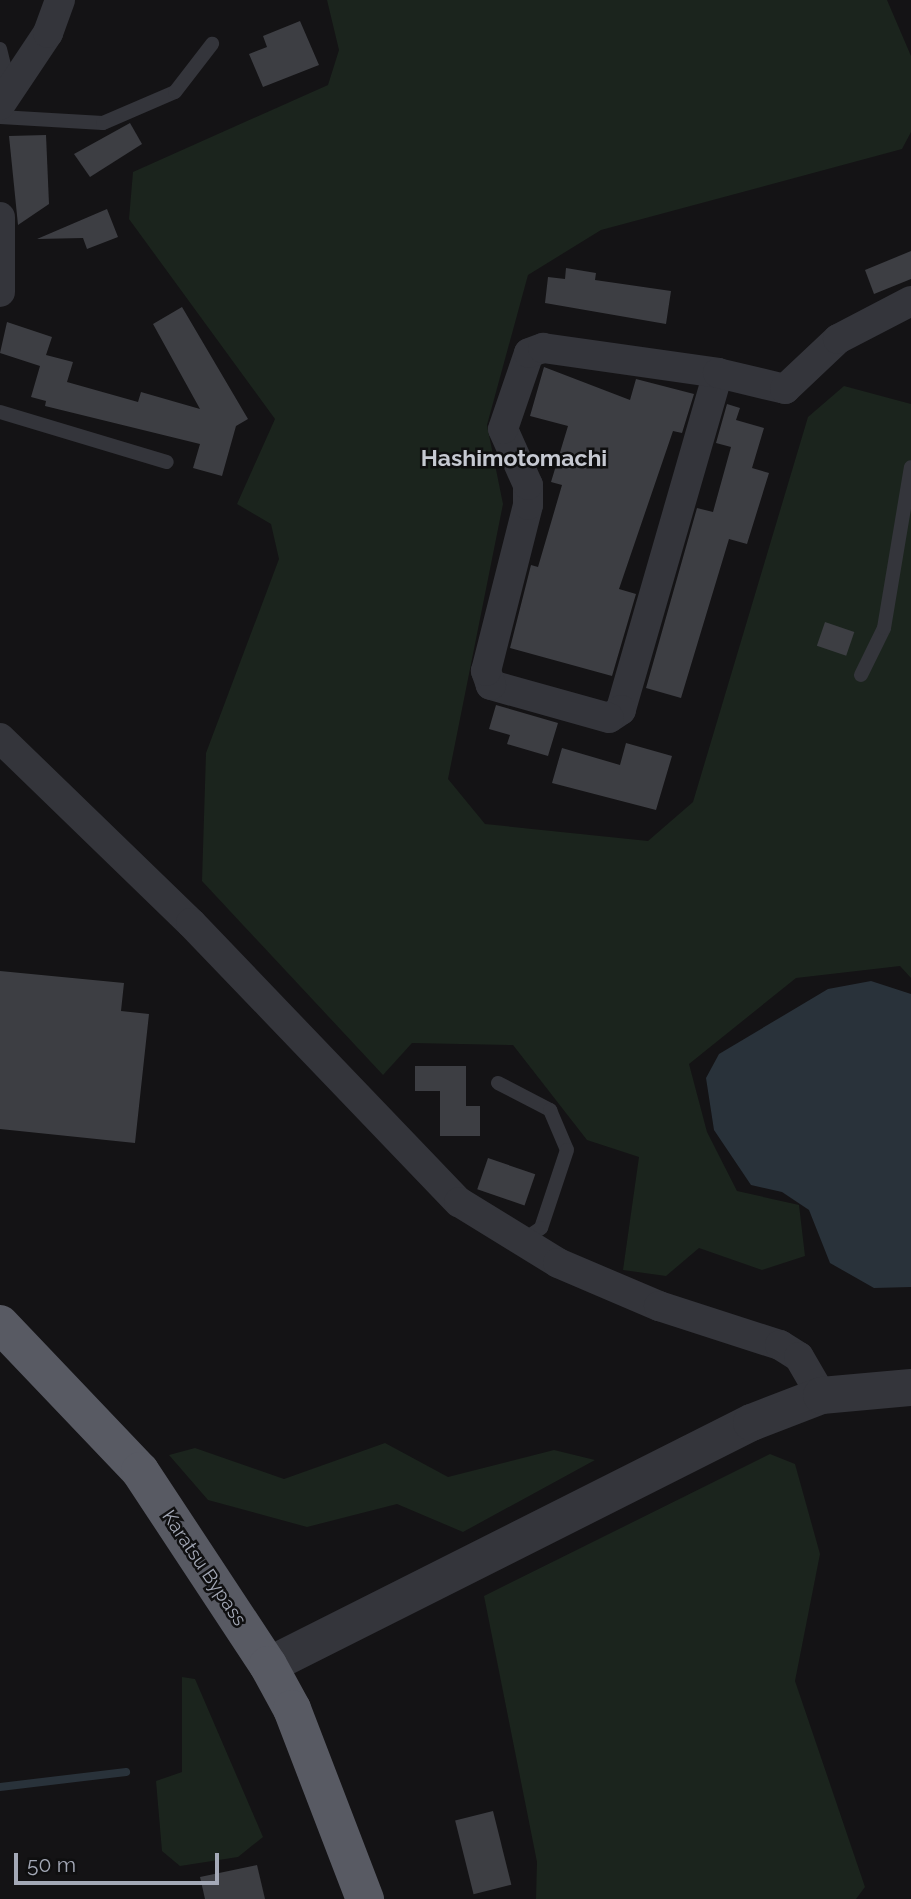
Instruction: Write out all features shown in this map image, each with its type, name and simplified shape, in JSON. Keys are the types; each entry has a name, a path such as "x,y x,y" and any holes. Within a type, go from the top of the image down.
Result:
{"highway":[{"name":"Karatsu Bypass","path":"0,1324 140,1471 268,1665 292,1709 344,1853 365,1899"},
{"name":"Karatsu Bypass","path":"342,1899 344,1853"}],"street":[{"path":"4,95 48,33 60,0"},
{"path":"0,218 0,292"},
{"path":"718,373 621,710 609,718 491,684 486,671 528,505 528,485 503,429 529,353 543,348 718,373 785,389 838,339 911,301"},
{"path":"0,738 191,923 459,1202 519,1243 659,1306 779,1345 799,1357 821,1395"},
{"path":"268,1665 751,1422 821,1395 911,1387"}],"lane":[{"path":"0,117 103,123 176,92 212,44"},
{"path":"0,49 4,95"},
{"path":"0,412 167,462"},
{"path":"862,676 884,628 911,467"},
{"path":"498,1083 550,1110 567,1150 541,1228 519,1243"}],"shaded area":[{"path":"327,0 887,0 911,56 911,132 902,149 601,230 528,275 487,425 503,504 448,779 485,824 648,841 693,802 808,417 844,386 911,404 911,978 900,966 796,978 689,1064 707,1132 737,1191 799,1205 805,1256 762,1270 699,1248 666,1276 623,1270 639,1157 587,1140 513,1045 412,1043 383,1075 202,881 206,753 279,559 271,524 237,504 275,419 129,219 133,172 328,85 339,50"},
{"path":"871,981 911,994 911,1287 874,1288 830,1263 809,1210 782,1192 751,1185 714,1130 706,1078 719,1054 828,989"},
{"path":"385,1443 448,1477 554,1450 595,1460 463,1532 397,1504 307,1527 208,1500 169,1455 195,1448 284,1479"},
{"path":"770,1454 795,1464 820,1554 795,1681 865,1887 856,1899 536,1899 537,1862 484,1596"},
{"path":"182,1677 195,1679 263,1837 238,1857 180,1866 162,1851 156,1781 182,1772"}],"building":[{"path":"300,21 319,65 263,87 249,54 267,47 263,36"},
{"path":"130,123 142,144 90,177 74,154"},
{"path":"46,135 49,204 18,225 9,136"},
{"path":"107,209 118,237 87,249 83,238 37,239"},
{"path":"911,251 911,279 874,294 865,270"},
{"path":"566,268 596,273 595,280 671,291 666,324 545,303 548,277 565,279"},
{"path":"182,307 248,419 236,426 222,476 193,468 200,444 45,406 46,401 31,397 40,366 0,353 7,322 52,337 46,355 73,362 67,382 138,402 141,392 200,409 153,324"},
{"path":"544,367 630,400 636,379 694,394 682,433 673,431 619,589 636,594 612,676 510,648 531,565 538,567 562,485 551,482 568,426 530,416"},
{"path":"727,404 740,408 736,420 764,428 752,468 769,473 747,544 729,539 681,698 646,688 697,508 713,512 731,447 716,443"},
{"path":"825,622 854,632 846,656 817,646"},
{"path":"496,705 558,723 548,756 507,744 510,735 489,729"},
{"path":"626,743 672,756 656,810 552,783 562,748 620,765"},
{"path":"0,971 124,983 121,1011 149,1014 135,1143 0,1129"},
{"path":"415,1066 466,1066 466,1106 480,1106 480,1136 440,1136 440,1091 415,1091"},
{"path":"488,1158 535,1174 525,1205 477,1189"},
{"path":"493,1811 511,1885 474,1894 455,1820"},
{"path":"257,1865 265,1899 205,1899 200,1877"}],"waterway":[{"path":"0,1787 126,1772"}],"district":[{"name":"Hashimotomachi","path":"514,458"}]}
